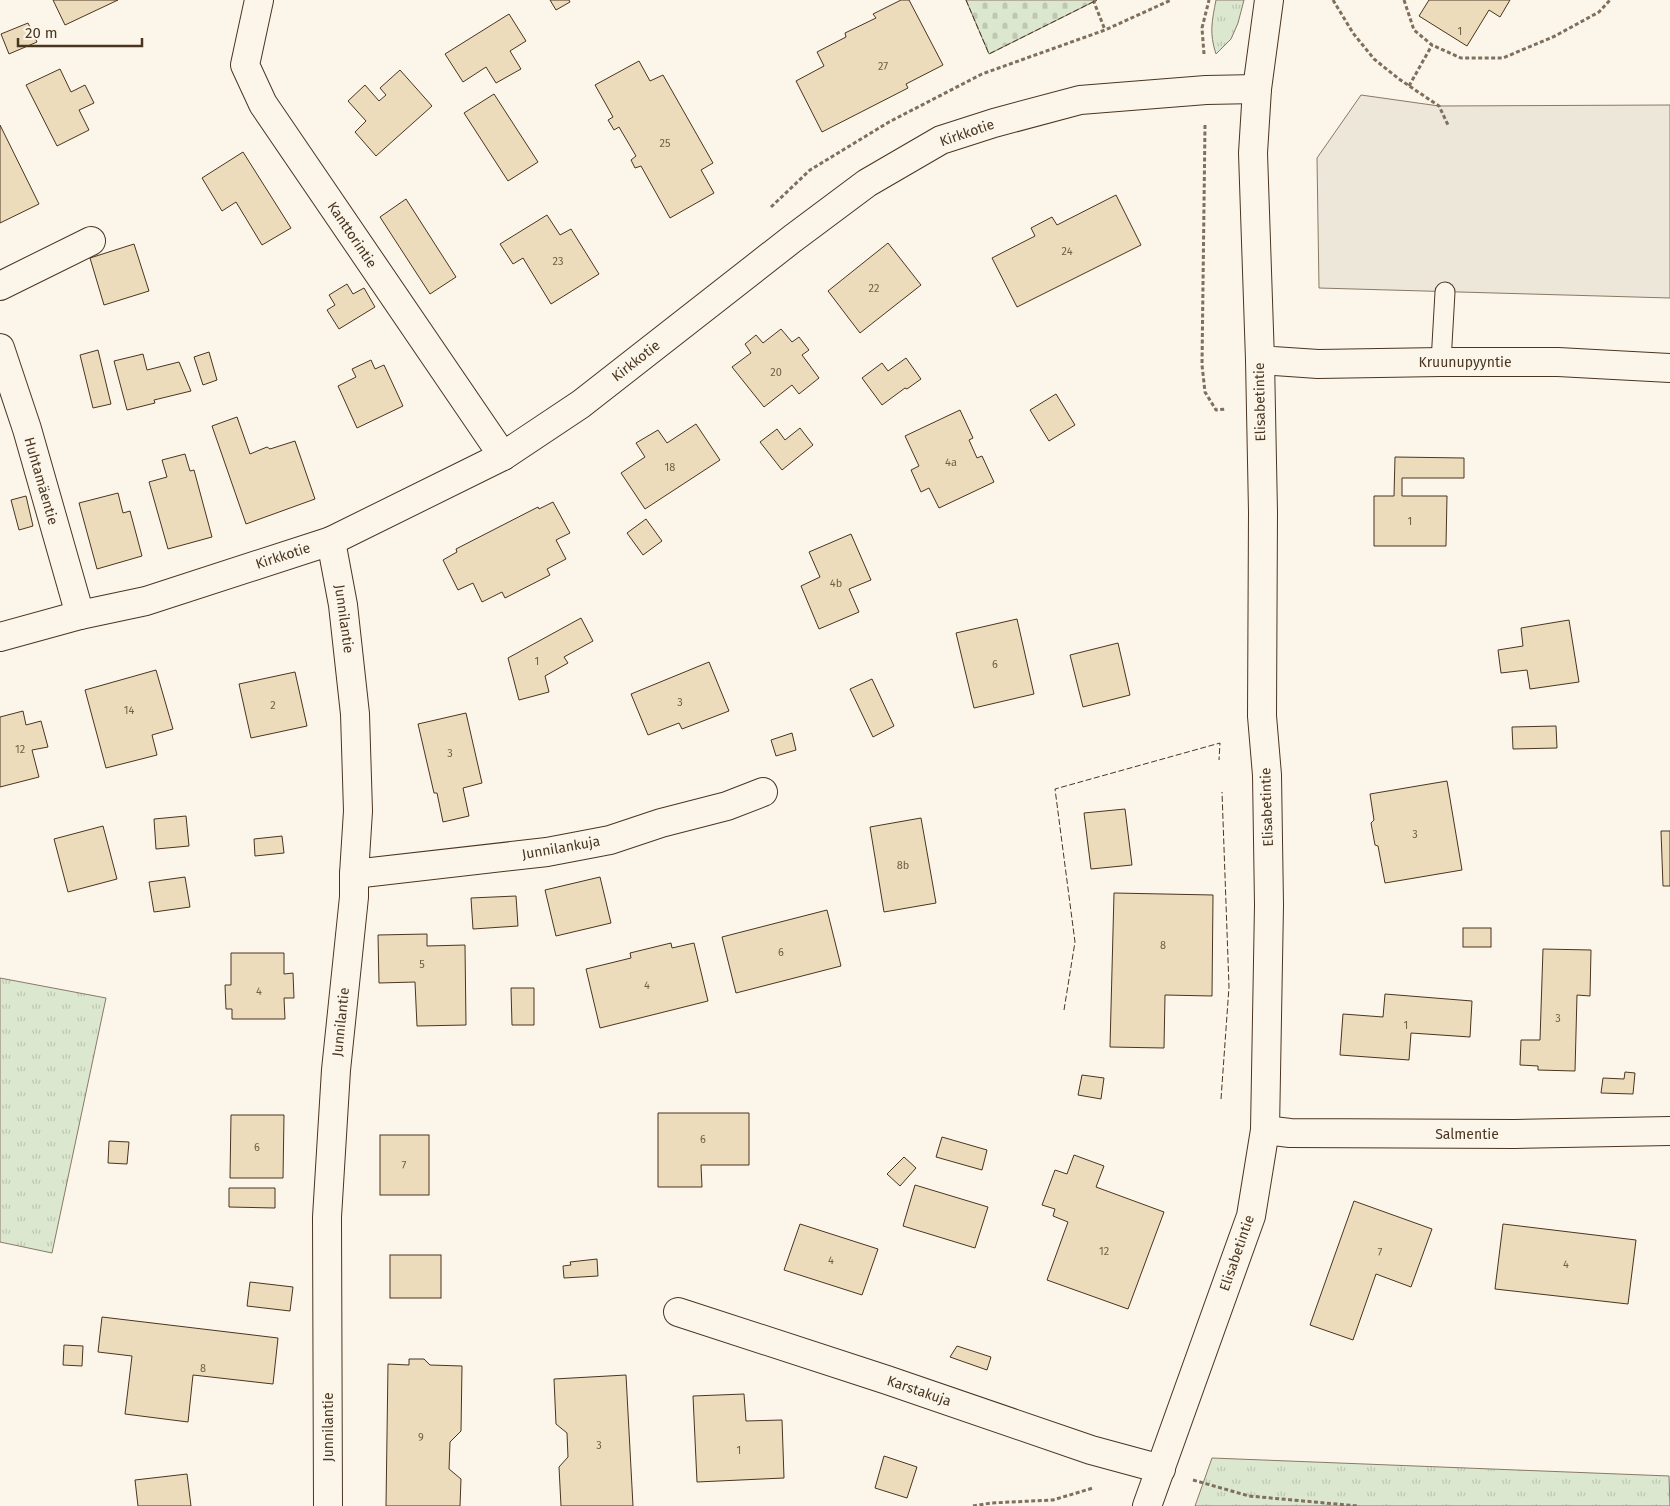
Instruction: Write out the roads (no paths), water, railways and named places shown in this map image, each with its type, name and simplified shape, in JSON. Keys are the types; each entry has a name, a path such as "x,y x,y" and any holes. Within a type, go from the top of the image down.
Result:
{"street":[{"name":"Kanttorintie","path":"259,0 245,65 264,104 503,456"},
{"name":"Elisabetintie","path":"1147,1506 1251,1216 1265,1130 1269,905 1267,775 1262,716 1263,512 1253,153 1257,89 1269,0"},
{"name":"Kirkkotie","path":"0,637 80,615 146,601 331,541 503,456 581,404 792,238 867,183 941,140 994,123 1080,100 1206,90 1257,89"},
{"path":"0,286 92,241"},
{"name":"Huhtamäentie","path":"0,348 80,615"},
{"name":"Kruunupyyntie","path":"1260,360 1318,364 1558,362 1670,368"},
{"name":"Junnilantie","path":"328,1506 327,1217 336,1070 354,897 358,811 355,714 343,605 331,541"},
{"name":"Junnilankuja","path":"354,874 547,852 610,840 661,823 727,806 763,792"},
{"name":"Salmentie","path":"1265,1130 1290,1133 1516,1134 1670,1131"},
{"name":"Karstakuja","path":"678,1312 887,1380 1091,1450 1161,1469"}],"lane":[{"path":"1441,362 1445,292"}]}
